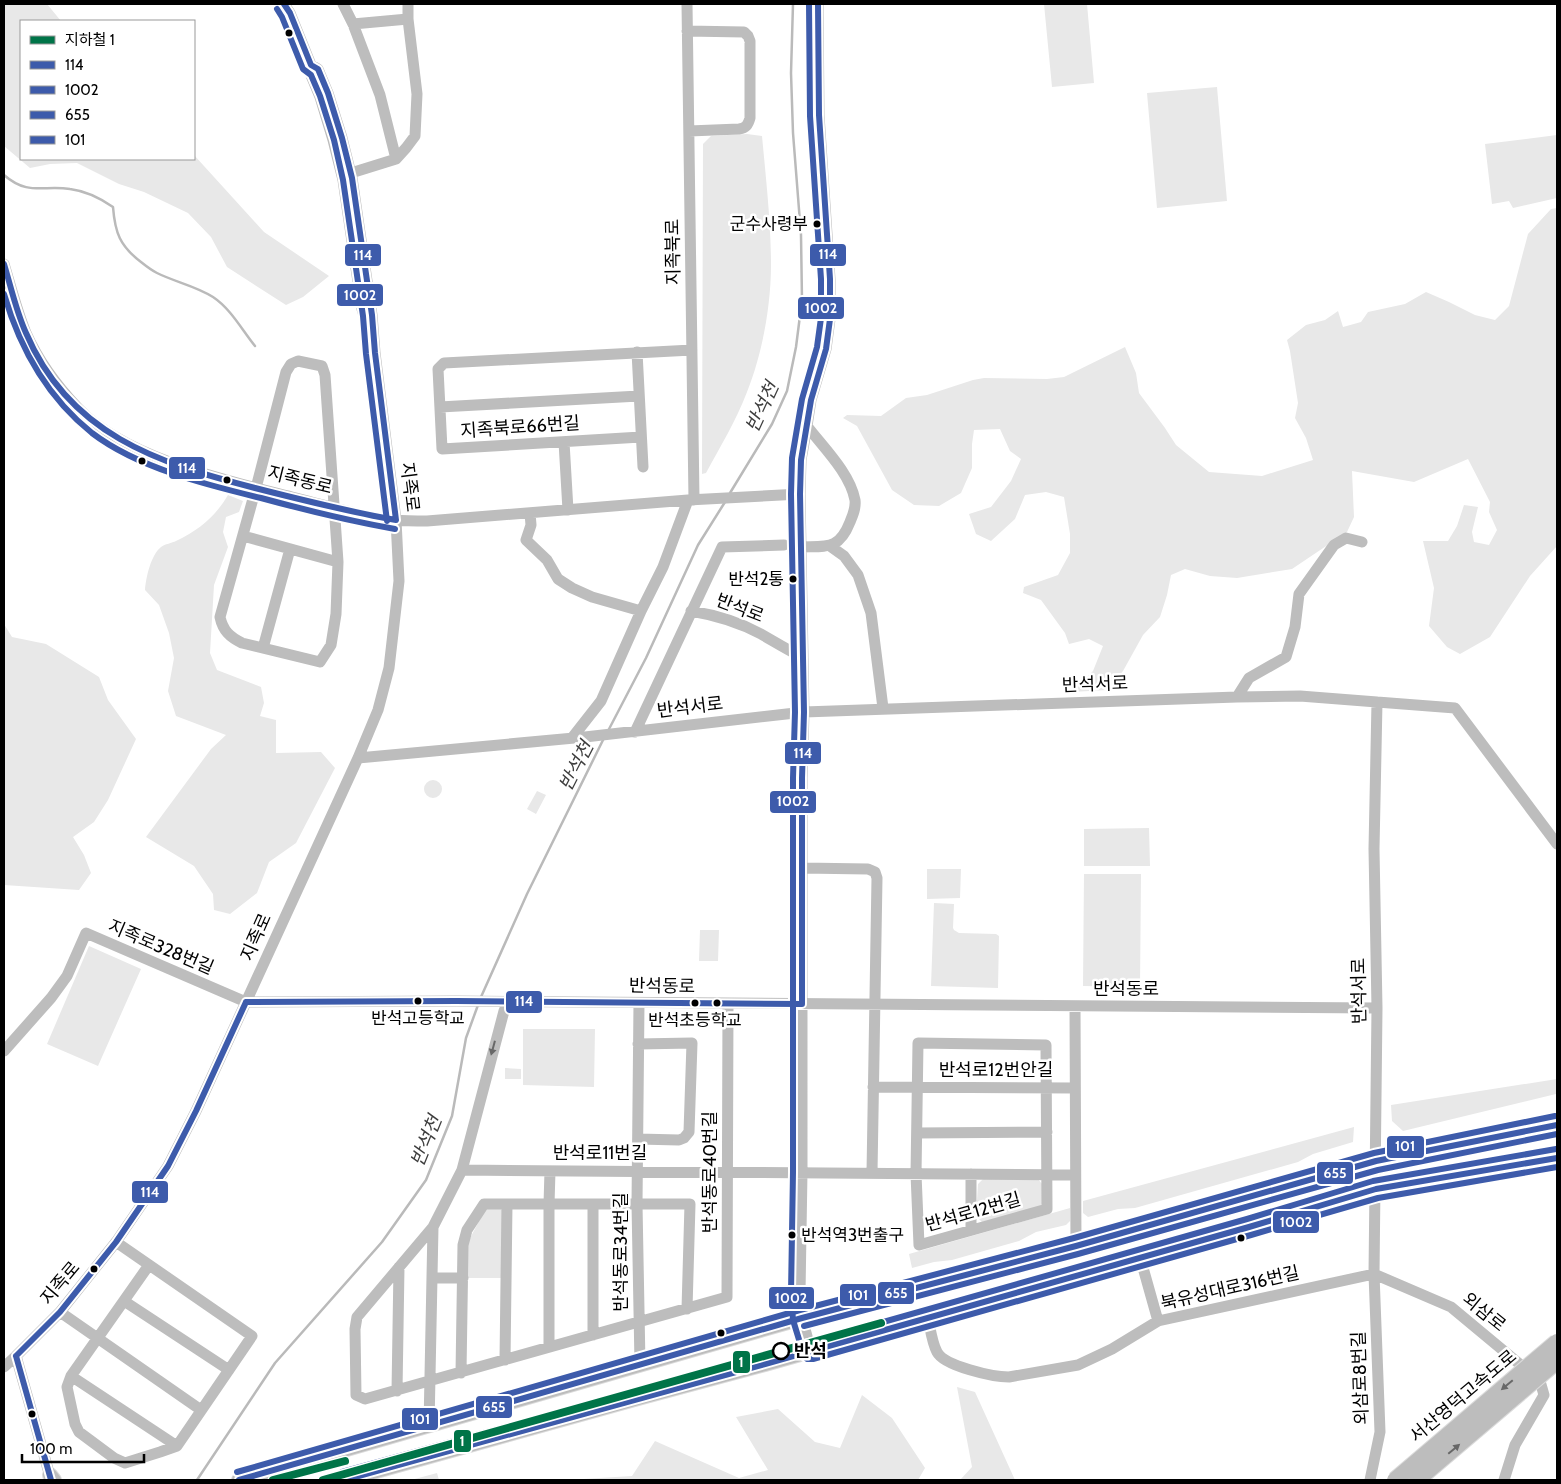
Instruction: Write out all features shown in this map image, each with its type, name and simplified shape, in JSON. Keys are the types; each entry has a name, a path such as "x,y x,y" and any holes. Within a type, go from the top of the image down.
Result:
{"highway":[{"path":"1376,1161 1557,1125"},
{"path":"1376,1189 1557,1158"},
{"name":"서산영덕고속도로","path":"1395,1480 1557,1342"},
{"name":"서산영덕고속도로","path":"1417,1480 1557,1361"}],"main road":[{"path":"239,1480 802,1318 1076,1246 1376,1161"},
{"path":"344,1480 811,1351 1376,1189"}],"street":[{"name":"지족로","path":"284,4 290,13 311,65 310,73 334,140 343,180 362,309 375,353"},
{"path":"343,4 353,24 380,95 396,159"},
{"path":"350,173 396,159 415,136 417,94 408,4"},
{"name":"지족북로","path":"687,4 692,350 691,500"},
{"path":"811,1351 802,1318 800,1293 804,712 800,494 801,460 806,426 826,349 830,319 830,271 818,115 818,4"},
{"path":"353,24 408,19"},
{"path":"687,31 744,32 750,41 750,118 748,124 744,128 739,129 689,131"},
{"name":"지족로","path":"4,1367 60,1312 116,1242 168,1166 196,1111 358,758 378,710 390,668 399,581 396,520 372,316 350,173 342,138 318,69 311,65"},
{"name":"지족동로","path":"4,264 26,333 41,360 59,386 78,408 100,428 146,452 201,473 366,516 396,520 427,521 691,500 800,494"},
{"name":"지족북로66번길","path":"641,437 442,449 438,369 444,363 692,350"},
{"path":"637,352 643,467"},
{"path":"298,361 322,366 325,376 338,562 336,614 331,645 320,662 242,643 233,639 226,632 220,618 256,488 286,372 291,364 298,361"},
{"path":"440,407 639,396"},
{"path":"801,547 830,546 843,538 855,512 855,501 849,484 806,426"},
{"path":"564,442 568,510"},
{"path":"572,738 601,701 691,500"},
{"path":"530,513 531,525 526,540 547,560 558,579 592,597 641,611"},
{"path":"243,536 338,562"},
{"path":"1237,697 1249,678 1286,657 1295,627 1300,594 1334,545 1346,538 1362,542"},
{"path":"631,732 722,547 784,545"},
{"path":"830,546 844,556 858,575 871,612 883,708"},
{"path":"263,648 290,549"},
{"name":"반석로","path":"691,611 712,614 741,625 762,634 783,648 802,657"},
{"name":"반석서로","path":"358,758 585,737 804,712 1237,697 1300,696 1377,702 1374,849 1377,1008 1376,1189"},
{"path":"1377,702 1454,708 1557,844"},
{"path":"802,868 868,869 875,872 877,878 872,1173"},
{"name":"지족로328번길","path":"4,1051 51,998 67,976 86,933 246,1002"},
{"name":"반석동로","path":"246,1002 456,1001 1377,1008"},
{"path":"429,1382 365,1399 356,1395 355,1329 357,1317 433,1227 462,1170 498,1029 508,1002"},
{"name":"반석동로34번길","path":"639,1003 637,1204 640,1364"},
{"name":"반석동로40번길","path":"429,1382 727,1297 728,1004"},
{"path":"1075,1006 1076,1246"},
{"path":"638,1044 692,1043 690,1132 679,1140 638,1139"},
{"name":"반석로12번안길","path":"916,1174 918,1043 1046,1045 1047,1088"},
{"name":"반석로12번안길","path":"873,1087 1075,1088"},
{"path":"1047,1088 1047,1175"},
{"path":"917,1133 1047,1132"},
{"name":"반석로11번길","path":"462,1170 802,1172"},
{"path":"549,1347 550,1170"},
{"name":"반석로12번길","path":"802,1172 1075,1175"},
{"name":"반석로12번길","path":"916,1174 919,1245 1047,1209 1047,1175"},
{"path":"971,1174 971,1230"},
{"path":"1374,1274 1376,1189"},
{"name":"반석동로40번길","path":"461,1372 463,1245 467,1230 484,1204 690,1204 686,1309"},
{"path":"505,1360 507,1204"},
{"path":"593,1204 593,1335"},
{"path":"429,1426 433,1227"},
{"path":"116,1242 252,1336 177,1446 125,1463 114,1458 79,1432 75,1424 67,1386 71,1376 149,1265"},
{"path":"1140,1257 1158,1322"},
{"path":"397,1391 398,1267"},
{"name":"북유성대로316번길","path":"928,1318 936,1352 943,1360 984,1374 1009,1377 1078,1365 1112,1349 1158,1322 1374,1274"},
{"name":"외삼로","path":"1374,1274 1451,1306 1540,1381 1544,1395 1515,1445 1504,1480"},
{"name":"외삼로8번길","path":"1370,1480 1380,1432 1374,1274"},
{"path":"432,1278 463,1278"},
{"path":"124,1301 228,1370"},
{"path":"60,1312 201,1410"},
{"path":"1524,1368 1557,1337"},
{"path":"16,1356 51,1479"},
{"path":"71,1376 177,1446"}],"shaded area":[{"path":"4,4 47,4 60,20 20,20 20,160 4,146"},
{"path":"1044,4 1087,4 1094,83 1052,87"},
{"path":"1217,87 1227,201 1157,208 1147,93"},
{"path":"747,134 762,136 771,249 771,281 767,313 757,362 743,403 706,473 702,474 703,144 711,136"},
{"path":"1557,135 1557,198 1513,208 1509,201 1492,204 1485,144"},
{"path":"195,156 264,232 329,276 303,297 286,305 227,267 211,237 188,213 144,192 119,184 77,163 50,164 30,168 21,160 195,160"},
{"path":"1557,208 1557,546 1530,576 1490,637 1460,654 1447,647 1429,626 1434,588 1423,541 1448,541 1457,526 1464,505 1478,507 1472,532 1474,542 1489,545 1497,530 1489,512 1490,502 1468,459 1414,482 1352,471 1354,517 1347,532 1292,569 1237,578 1210,576 1185,569 1171,575 1160,617 1143,635 1123,671 1108,690 1071,692 1093,671 1103,646 1089,639 1069,644 1065,633 1041,600 1023,593 1024,587 1058,575 1070,553 1070,534 1064,497 1046,492 1025,495 1015,519 991,541 976,534 969,514 991,507 1011,481 1021,459 1010,451 1000,429 974,430 972,468 961,493 939,506 914,505 892,490 857,426 843,418 847,415 881,416 906,398 927,395 973,380 984,378 1047,379 1064,377 1125,347 1136,373 1139,393 1176,445 1209,472 1262,476 1313,460 1306,438 1295,418 1298,403 1287,340 1306,325 1325,320 1338,311 1343,327 1361,322 1368,312 1405,304 1426,292 1475,315 1495,320 1509,306 1528,234 1551,209"},
{"path":"228,495 243,501 239,512 226,517 223,532 228,547 214,585 210,653 217,670 261,687 264,703 260,716 276,720 276,753 321,752 335,768 296,843 269,862 257,893 230,914 214,910 213,894 194,866 146,837 211,749 226,735 176,716 168,691 174,658 169,633 159,605 145,590 148,573 154,555 161,547 184,537 199,527 218,510"},
{"path":"4,624 12,637 46,644 99,677 108,700 136,739 108,800 94,822 73,837 84,855 91,873 79,890 4,885"},
{"path":"433,780 439,783 442,789 439,795 433,798 427,795 424,789 427,783"},
{"path":"537,791 546,795 536,814 527,809"},
{"path":"1149,828 1150,866 1084,866 1084,829"},
{"path":"927,869 961,869 960,898 927,899"},
{"path":"1084,874 1141,874 1140,987 1083,986"},
{"path":"934,903 954,904 953,928 959,933 996,934 999,936 998,988 931,986"},
{"path":"700,930 719,930 718,961 699,961"},
{"path":"89,946 141,969 98,1066 47,1044"},
{"path":"523,1029 595,1029 594,1087 523,1085"},
{"path":"505,1068 521,1069 521,1079 505,1079"},
{"path":"1557,1079 1556,1094 1403,1131 1392,1121 1391,1105"},
{"path":"1354,1127 1353,1142 1313,1154 1298,1162 1135,1208 1118,1209 1088,1217 1083,1213 1083,1201"},
{"path":"983,1179 1038,1179 1042,1184 1043,1203 1038,1208 982,1222 976,1216 978,1184"},
{"path":"498,1207 502,1210 502,1278 468,1278 468,1242 486,1208"},
{"path":"1070,1208 1070,1221 1066,1225 1036,1232 1019,1241 952,1260 934,1262 912,1268 909,1254"},
{"path":"957,1387 975,1392 1015,1480 960,1480 972,1467"},
{"path":"862,1395 892,1418 925,1468 918,1480 567,1480 632,1476 655,1441 739,1478 768,1470 736,1417 778,1409 815,1442 840,1448"},
{"path":"437,1473 439,1480 411,1480"}],"waterway":[{"name":"반석천","path":"730,493 772,424 787,391 796,347 802,300 801,235 793,133 791,73 793,4"},
{"path":"4,175 28,188 60,188 82,191 113,207 117,232 123,244 134,256 157,273 213,297 231,314 255,346"},
{"name":"반석천","path":"608,731 646,658 698,545 725,502"},
{"name":"반석천","path":"481,997 527,894 604,738"},
{"name":"반석천","path":"197,1480 275,1363 382,1242 426,1180 452,1116 466,1038 478,1005"}],"metro line":[{"name":"1","path":"323,1480 881,1323"},
{"name":"1","path":"273,1480 345,1461"}],"transit line":[{"name":"114","path":"284,4 290,13 311,65 318,69 328,93 352,178 372,315 396,520"},
{"name":"1002","path":"809,4 810,116 821,279 821,318 817,347 802,399 792,458 791,494 795,712 793,778 793,1172 791,1293 793,1320 804,1356 807,1359 813,1359 1378,1198 1557,1167"},
{"name":"114","path":"802,1004 802,778 804,712 801,460 811,400 826,349 830,319 830,279 819,115 818,4"},
{"name":"1002","path":"277,9 303,69 311,75 320,96 334,140 343,180 363,316 387,521"},
{"name":"114","path":"4,264 22,325 44,368 66,396 92,420 120,439 151,455 219,478 326,506 396,520"},
{"name":"1002","path":"4,294 18,334 37,371 76,419 110,445 151,466 196,481 311,511 395,529"},
{"name":"114","path":"246,1002 456,1001 802,1004"},
{"name":"114","path":"16,1356 60,1312 116,1242 168,1166 196,1111 246,1002"},
{"name":"101","path":"237,1472 800,1310 1074,1238 1374,1153 1555,1116"},
{"name":"655","path":"239,1480 802,1318 1076,1246 1376,1161 1557,1125"},
{"name":"1002","path":"804,1326 1078,1254 1378,1170 1557,1134"},
{"name":"101","path":"342,1472 763,1356 1247,1219 1373,1181 1556,1149"},
{"name":"655","path":"344,1480 765,1364 1249,1227 1376,1189 1557,1158"},
{"name":"114","path":"16,1356 51,1480"}],"place":[{"name":"군수사령부","path":"817,224"},
{"name":"반석2통","path":"793,579"},
{"name":"반석고등학교","path":"418,1001"},
{"name":"반석초등학교","path":"695,1003"},
{"name":"반석역3번출구","path":"792,1235"},
{"name":"반석","path":"781,1351"}]}
